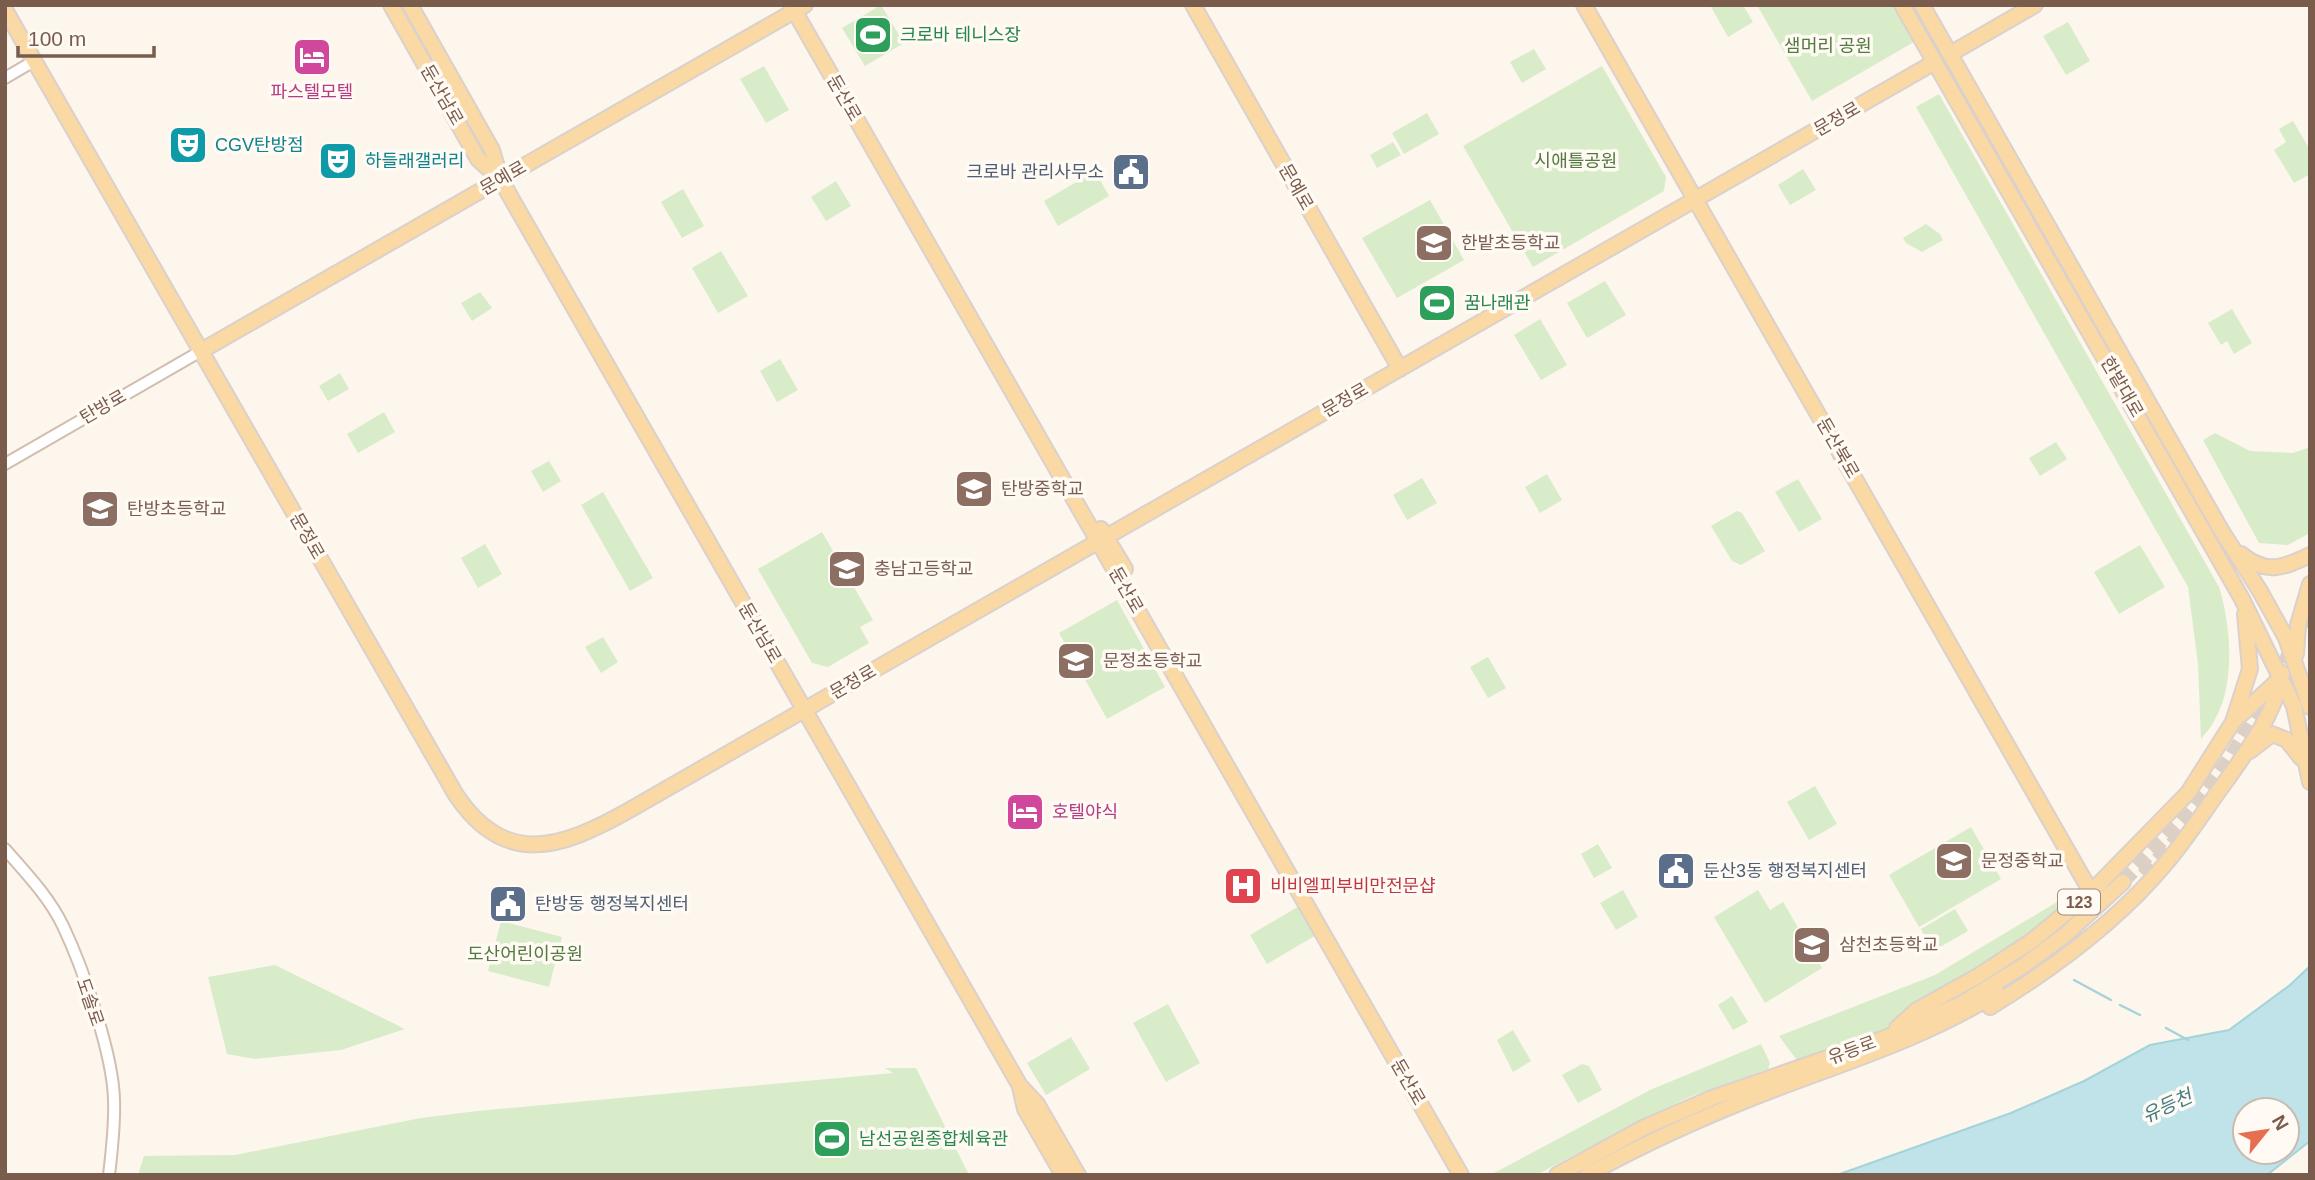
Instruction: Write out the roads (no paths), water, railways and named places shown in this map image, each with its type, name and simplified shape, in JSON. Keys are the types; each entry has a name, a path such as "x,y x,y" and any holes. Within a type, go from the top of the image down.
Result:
{"main road":[{"name":"둔산남로","path":"391,5 478,159 501,180"},
{"name":"둔산남로","path":"410,5 492,150 501,180 1020,1086 1037,1104 1078,1175"},
{"name":"문예로","path":"1193,5 1400,369"},
{"name":"둔산북로","path":"1584,5 2091,892"},
{"name":"한밭대로","path":"1902,5 2242,599 2294,706 2310,782"},
{"name":"한밭대로","path":"1922,5 2221,530 2286,638 2310,706"},
{"name":"문정로","path":"1950,54 2035,5"},
{"name":"문예로","path":"201,351 799,7"},
{"name":"둔산로","path":"799,7 1461,1175"},
{"name":"문정로","path":"5,10 456,795 475,820 492,832 510,840 533,845 553,844 574,838 626,812 1935,62"},
{"path":"2221,530 2253,565 2269,568 2284,566 2310,555"},
{"name":"둔산로","path":"1102,540 1471,1175"},
{"path":"2294,706 2299,673 2295,648 2298,625 2310,584"},
{"path":"2233,722 2250,669 2242,599"},
{"path":"2286,638 2282,677 2299,673"},
{"name":"123","path":"1889,1042 1917,1010 1978,976 2033,940 2091,892 2188,793 2233,722 2282,677"},
{"name":"123","path":"1889,1042 1919,1045 1967,1022 2031,982 2078,947 2122,909 2165,864 2241,760 2267,715 2282,677"},
{"path":"2241,760 2261,741 2273,734 2294,746 2305,765"},
{"name":"유등로","path":"1587,1175 1672,1130 1967,1012 2028,974 2072,941 2127,886"},
{"name":"유등로","path":"1557,1175 1645,1127 1712,1098 1889,1042"},
{"name":"둔산남로","path":"1020,1086 1025,1109 1063,1175"}],"street":[{"name":"문정로","path":"1935,62 1950,54"},
{"path":"5,78 34,61"},
{"name":"탄방로","path":"5,464 201,351"},
{"name":"도솔로","path":"5,849 40,890 63,926 90,997 106,1049 115,1098 109,1175"}],"water":[{"name":"유등천","path":"2310,966 2310,1141 2301,1148 2301,1096 2231,1096 2231,1166 2278,1166 2267,1175 1837,1175 2011,1113 2084,1081 2150,1045 2229,1030 2290,985"}],"waterway":[{"path":"2074,980 2111,1000"},
{"path":"2120,1005 2140,1015"},
{"path":"2166,1028 2188,1040"}],"tunnel":[{"path":"2123,882 2180,821 2220,771 2263,702 2310,612"},
{"path":"2143,875 2184,831"}],"place":[{"name":"크로바 테니스장","path":"873,35"},
{"name":"파스텔모텔","path":"312,57"},
{"name":"CGV탄방점","path":"188,145"},
{"name":"하들래갤러리","path":"338,161"},
{"name":"크로바 관리사무소","path":"1131,172"},
{"name":"한밭초등학교","path":"1434,243"},
{"name":"꿈나래관","path":"1437,303"},
{"name":"탄방중학교","path":"974,489"},
{"name":"탄방초등학교","path":"100,509"},
{"name":"충남고등학교","path":"847,569"},
{"name":"문정초등학교","path":"1076,661"},
{"name":"호텔야식","path":"1025,812"},
{"name":"문정중학교","path":"1954,861"},
{"name":"둔산3동 행정복지센터","path":"1676,871"},
{"name":"비비엘피부비만전문샵","path":"1243,886"},
{"name":"탄방동 행정복지센터","path":"508,904"},
{"name":"삼천초등학교","path":"1812,945"},
{"name":"남선공원종합체육관","path":"832,1139"}],"park label":[{"name":"샘머리 공원","path":"1828,46"},
{"name":"시애틀공원","path":"1576,161"},
{"name":"도산어린이공원","path":"525,954"}]}
